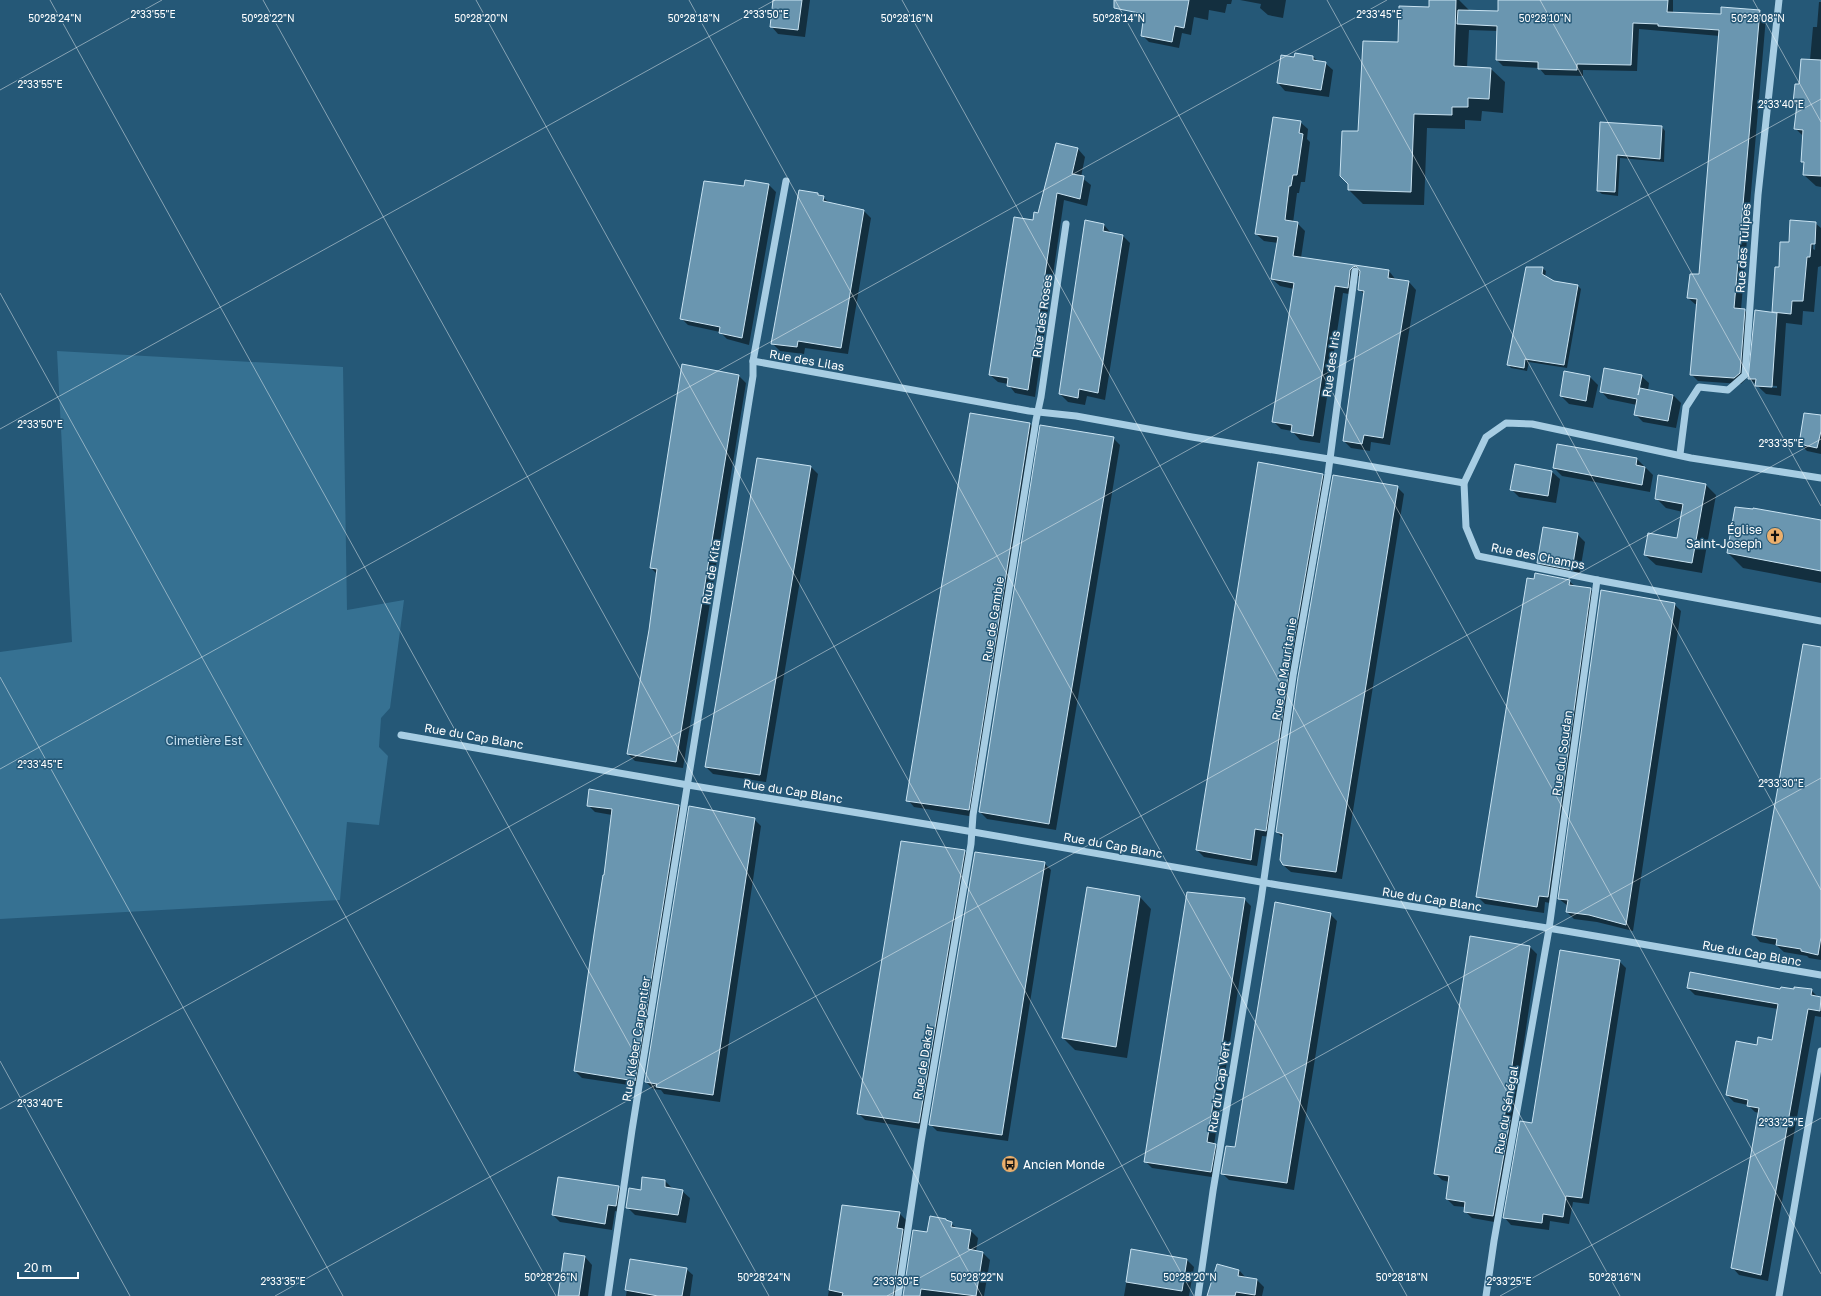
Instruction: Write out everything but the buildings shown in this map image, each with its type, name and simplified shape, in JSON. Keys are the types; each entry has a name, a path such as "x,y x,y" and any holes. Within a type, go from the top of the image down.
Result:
{"street":[{"name":"Rue des Tulipes","path":"1680,454 1686,407 1699,387 1728,390 1745,375 1758,196 1779,0"},
{"name":"Rue des Lilas","path":"786,181 753,361 1029,411 1038,410 1464,483"},
{"name":"Rue des Roses","path":"1038,410 1066,224"},
{"name":"Rue des Iris","path":"1329,459 1355,271"},
{"name":"Rue de Kita","path":"688,785 752,376 753,361"},
{"name":"Rue de Gambie","path":"972,831 1038,410"},
{"name":"Rue des Champs","path":"1821,478 1691,458 1680,454 1532,424 1506,423 1486,437 1464,483 1466,527 1478,556 1598,580 1821,620"},
{"name":"Rue de Mauritanie","path":"1263,882 1293,676 1329,459"},
{"name":"Rue du Soudan","path":"1549,929 1598,580"},
{"name":"Rue du Cap Blanc","path":"401,735 688,785 972,831 1263,882 1821,975"},
{"name":"Rue Kléber Carpentier","path":"608,1296 688,785"},
{"name":"Rue de Dakar","path":"898,1296 921,1142 972,831"},
{"name":"Rue du Cap Vert","path":"1198,1296 1263,882"},
{"name":"Rue du Sénégal","path":"1486,1296 1494,1241 1549,929"},
{"path":"1779,1296 1821,1051"}],"green space":[{"name":"Cimetière Est","path":"57,351 343,367 347,610 404,600 390,708 381,718 379,747 388,756 379,825 347,822 340,900 0,919 0,652 72,642"}],"place":[{"name":"Église Saint-Joseph","path":"1775,536"},
{"name":"Ancien Monde","path":"1010,1164"}]}
